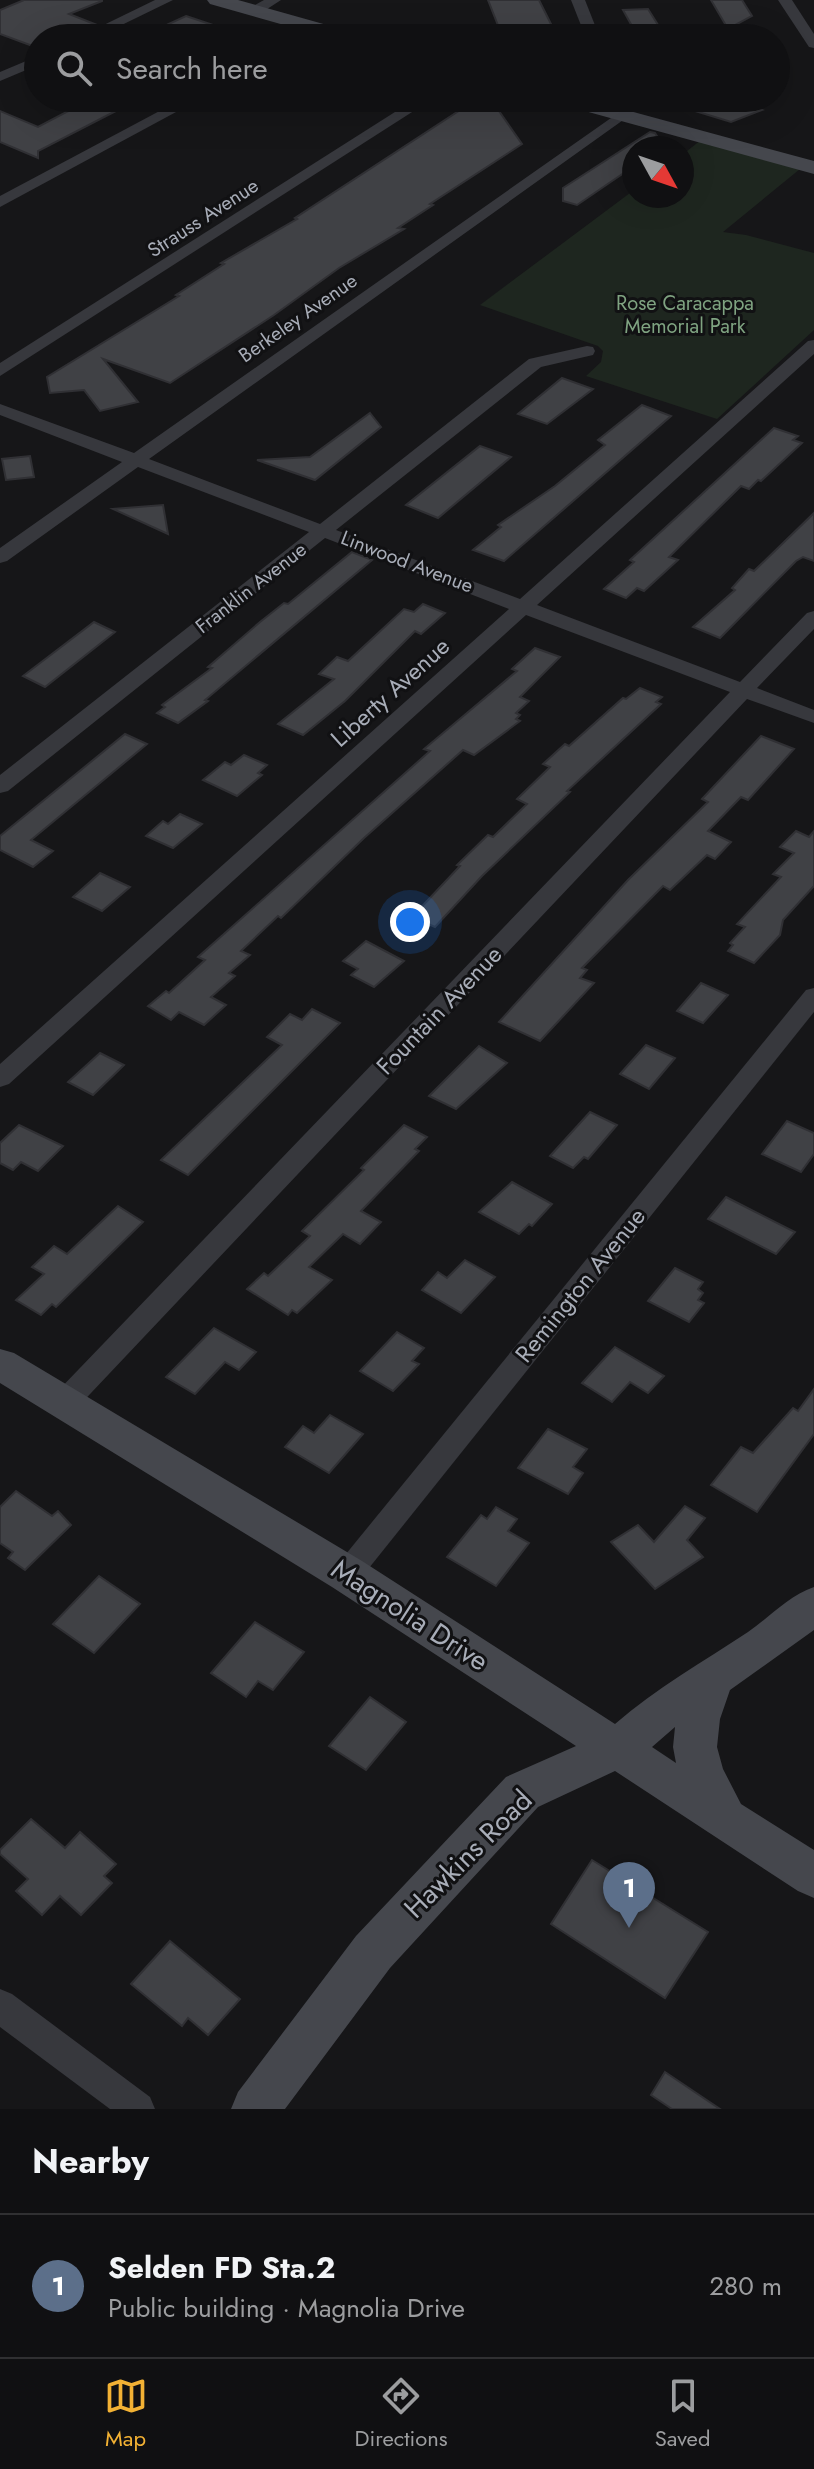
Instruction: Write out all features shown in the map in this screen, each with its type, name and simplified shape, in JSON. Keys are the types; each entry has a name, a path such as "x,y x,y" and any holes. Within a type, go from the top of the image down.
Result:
{"street":[{"path":"114,24 166,0"},
{"path":"217,0 265,5 298,24"},
{"path":"578,0 587,24"},
{"path":"785,0 814,44"},
{"path":"796,17 814,16"},
{"path":"0,77 24,66"},
{"path":"0,202 169,112"},
{"name":"Strauss Avenue","path":"0,371 405,112"},
{"path":"610,112 814,168"},
{"name":"Berkeley Avenue","path":"0,557 621,115"},
{"name":"Liberty Avenue","path":"0,1078 814,345"},
{"name":"Franklin Avenue","path":"0,786 535,363 587,351"},
{"name":"Linwood Avenue","path":"0,409 814,717"},
{"name":"Fountain Avenue","path":"64,1403 814,617"},
{"name":"Remington Avenue","path":"347,1574 814,996"},
{"name":"Magnolia Drive","path":"0,1364 347,1574 814,1876"},
{"name":"Hawkins Road","path":"255,2109 373,1952 522,1792 619,1748 655,1716 766,1643 814,1605"},
{"path":"712,1680 697,1717 692,1742 699,1771 727,1819"},
{"path":"0,2006 138,2109"}],"green space":[{"name":"Rose Caracappa Memorial Park","path":"701,140 800,169 723,232 814,253 814,330 717,419 586,376 601,362 603,351 598,346 480,305 622,199 622,208 694,208 694,146"}],"building":[{"path":"24,0 102,0 69,14 94,24 24,24 24,43 0,34 0,10"},
{"path":"488,0 539,0 551,24 497,24"},
{"path":"711,0 742,0 752,16 737,24 725,24"},
{"path":"648,9 657,24 631,24 623,10"},
{"path":"186,16 210,24 169,24"},
{"path":"0,111 38,127 66,112 114,112 38,151 38,158 0,142"},
{"path":"457,112 500,112 522,144 398,228 404,229 339,268 170,383 103,359 138,402 100,411 84,390 50,393 47,377 179,296 176,295 224,264 221,263"},
{"path":"698,112 757,112 731,122"},
{"path":"622,150 622,174 577,205 563,201 563,188"},
{"path":"562,378 593,389 547,424 518,414"},
{"path":"642,405 671,416 504,561 473,550 501,527 498,525 555,486 605,445 598,440"},
{"path":"370,413 381,427 315,480 257,460 310,457"},
{"path":"774,428 798,436 793,440 802,443 761,481 758,480 749,489 741,486 669,557 678,560 644,591 637,588 626,598 604,589 634,562 630,560"},
{"path":"480,446 511,457 438,518 406,505"},
{"path":"30,456 34,477 6,480 2,459"},
{"path":"163,505 168,534 113,509"},
{"path":"814,513 814,561 803,557 796,561 720,638 693,627 735,590 732,588 749,569 754,571"},
{"path":"352,552 372,560 205,700 208,701 178,723 157,713 165,707 162,705 212,668 208,667 260,622 284,603 288,604"},
{"path":"423,604 445,613 421,634 415,631 345,701 303,735 278,724 334,679 319,674 337,657 348,661 404,609 414,612"},
{"path":"94,622 115,632 45,687 23,676"},
{"path":"535,648 560,657 520,697 529,701 516,713 520,715 516,719 520,721 474,755 463,750 241,951 250,955 229,973 235,976 211,997 226,1005 204,1025 179,1012 171,1020 148,1006 166,991 169,993 205,960 198,957 430,751 424,749 517,671 512,669"},
{"path":"640,688 662,697 656,702 661,704 567,791 570,792 482,876 435,927 412,917 460,866 457,865 488,835 493,837 527,804 517,799 550,767 543,764 565,744 569,746 623,698"},
{"path":"125,734 147,744 31,840 53,851 33,867 0,850 0,836"},
{"path":"761,736 794,749 748,800 741,797 708,831 731,842 715,859 707,855 670,890 663,886 582,968 587,970 580,978 594,983 540,1041 499,1022 628,880 708,802 702,799"},
{"path":"244,755 267,765 258,773 262,775 237,796 203,780 225,762 231,765"},
{"path":"180,814 202,824 173,848 146,836 163,821 168,824"},
{"path":"796,831 809,837 814,831 814,886 783,920 780,935 754,963 728,951 733,945 730,943 745,927 737,924 781,877 773,874 794,853 780,847"},
{"path":"100,873 130,887 102,911 73,897"},
{"path":"366,941 404,961 374,987 351,975 358,969 343,961"},
{"path":"701,983 728,995 703,1023 677,1011"},
{"path":"312,1009 340,1023 188,1175 161,1160 282,1045 267,1037 290,1014 302,1020"},
{"path":"646,1045 675,1058 649,1089 620,1074"},
{"path":"479,1046 507,1063 456,1109 429,1096"},
{"path":"100,1053 124,1065 93,1095 68,1082"},
{"path":"590,1112 617,1125 588,1159 584,1157 573,1168 550,1156"},
{"path":"787,1121 814,1133 814,1154 801,1172 762,1154"},
{"path":"19,1125 63,1146 38,1171 21,1162 13,1170 0,1163 0,1143"},
{"path":"404,1125 427,1137 415,1149 419,1151 361,1211 381,1222 360,1244 343,1234 309,1267 332,1280 297,1313 292,1310 288,1315 247,1289 264,1273 268,1276 310,1236 302,1231"},
{"path":"512,1182 552,1204 532,1226 529,1224 519,1234 479,1212"},
{"path":"726,1197 795,1232 776,1254 708,1219"},
{"path":"118,1206 143,1222 56,1307 52,1304 41,1315 16,1300 44,1274 32,1267 54,1246 67,1254"},
{"path":"465,1260 495,1277 461,1313 422,1290 438,1272 447,1278"},
{"path":"675,1268 703,1282 698,1289 703,1293 698,1300 704,1303 689,1322 648,1301"},
{"path":"214,1328 256,1352 239,1370 225,1362 195,1394 166,1377"},
{"path":"397,1332 424,1348 412,1361 419,1364 393,1391 360,1371"},
{"path":"615,1347 664,1376 648,1393 630,1382 612,1402 582,1383"},
{"path":"814,1389 814,1434 757,1512 711,1485 741,1447 753,1453 793,1408 798,1411"},
{"path":"330,1415 363,1434 329,1473 285,1447 303,1426 314,1433"},
{"path":"548,1429 587,1449 573,1467 583,1473 568,1494 518,1468"},
{"path":"16,1491 52,1516 58,1511 71,1525 25,1570 8,1558 13,1552 0,1543 0,1507"},
{"path":"685,1506 705,1518 687,1540 703,1557 655,1589 611,1542 638,1525 654,1542"},
{"path":"496,1507 517,1519 508,1531 529,1543 496,1586 447,1557 481,1515 487,1519"},
{"path":"99,1576 140,1604 94,1653 53,1624"},
{"path":"255,1622 304,1652 273,1690 258,1681 246,1697 211,1673"},
{"path":"370,1697 406,1722 366,1770 329,1746"},
{"path":"31,1819 65,1848 80,1832 116,1864 104,1876 112,1883 81,1915 60,1896 42,1915 16,1891 28,1879 0,1854 0,1850"},
{"path":"592,1860 708,1932 665,1998 551,1924"},
{"path":"170,1941 240,1999 208,2035 188,2018 182,2026 131,1984"},
{"path":"665,2072 720,2109 672,2109 651,2095"}],"place":[{"name":"Selden FD Sta.2","path":"629,1928"}]}
